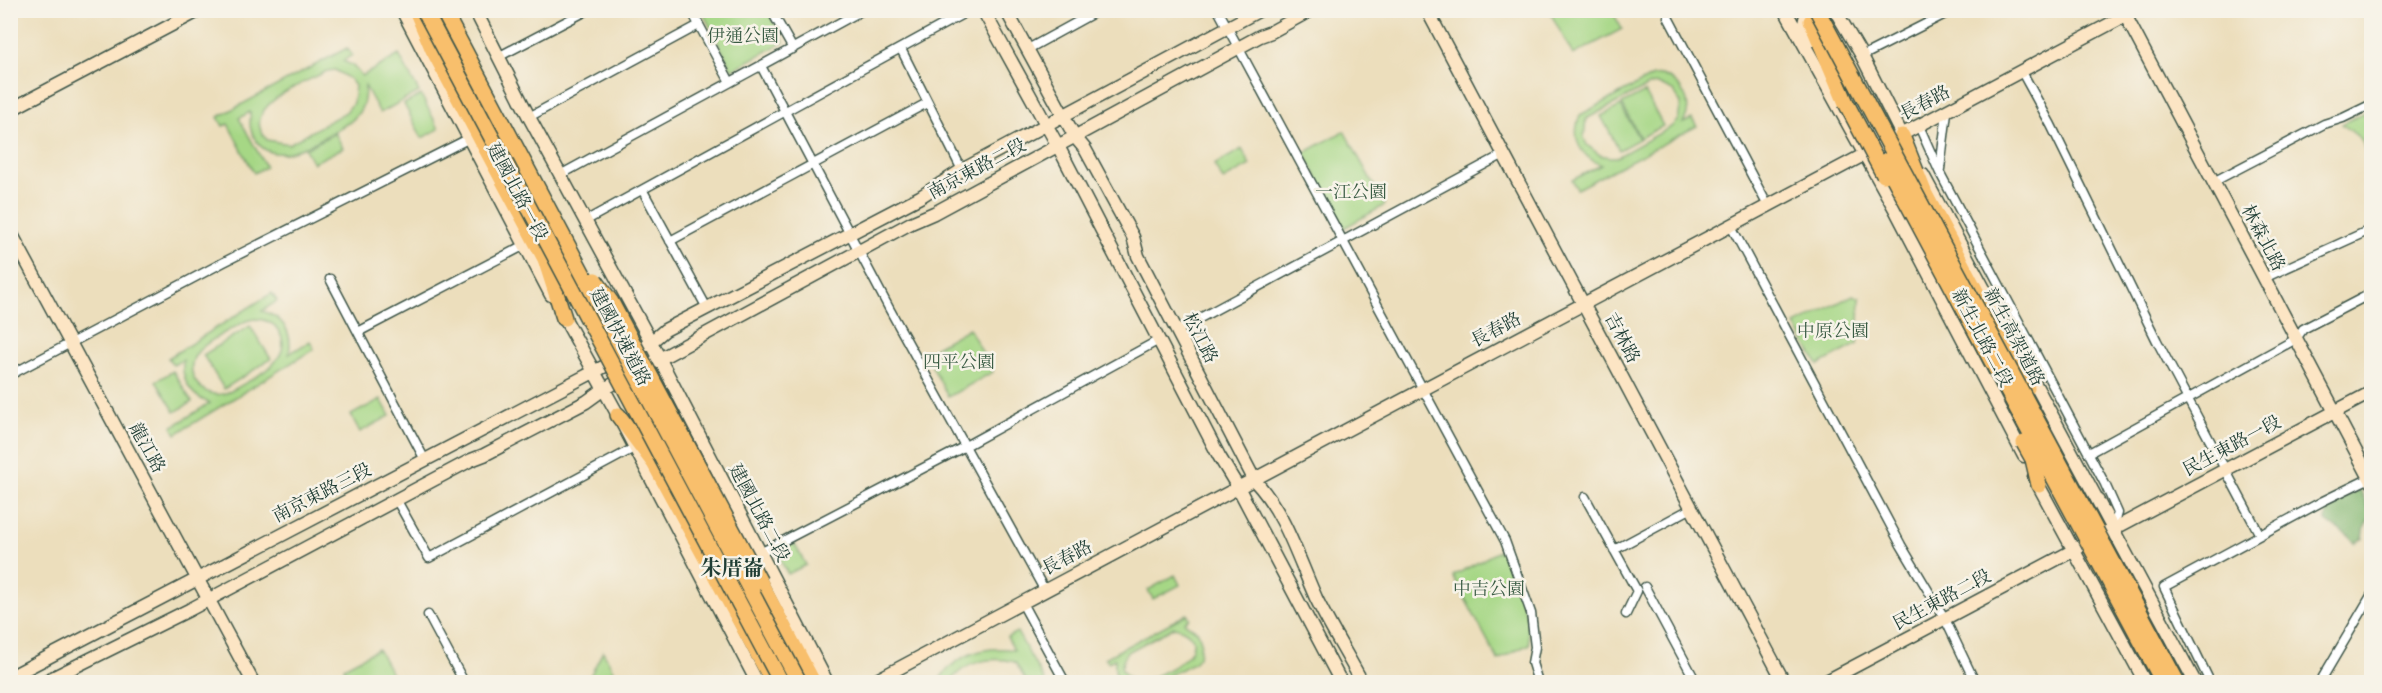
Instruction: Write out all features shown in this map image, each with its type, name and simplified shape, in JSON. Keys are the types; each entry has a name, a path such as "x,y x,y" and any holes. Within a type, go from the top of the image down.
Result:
{"highway":[{"path":"416,10 433,50 545,259 564,318"},
{"name":"建國快速道路","path":"424,10 781,682"},
{"name":"建國快速道路","path":"443,10 799,682"},
{"path":"1810,13 1846,103 2033,459 2039,485"},
{"name":"新生高架道路","path":"1810,13 2060,464 2177,682"},
{"name":"新生高架道路","path":"1810,13 2163,682"},
{"path":"1902,136 1925,194 2018,368 2060,464"},
{"path":"566,241 611,302 813,682"},
{"path":"618,415 654,463 773,682"}],"street":[{"path":"10,102 184,10"},
{"path":"10,110 200,10"},
{"name":"建國北路一段","path":"402,10 468,139 604,389"},
{"path":"44,682 207,600 396,499 586,402 604,389 660,360 529,117 475,10"},
{"path":"498,57 588,10"},
{"path":"691,10 730,82"},
{"path":"771,10 793,49"},
{"path":"560,175 863,10"},
{"path":"585,221 970,10"},
{"name":"松江路","path":"983,10 1047,124 1228,474 1239,489 1341,682"},
{"name":"松江路","path":"1006,10 1063,116 1085,149 1133,237 1138,256 1176,331 1255,481 1266,492 1303,563 1316,597 1362,682"},
{"path":"1028,49 1099,10"},
{"path":"1218,10 1505,541 1531,614 1535,647 1532,663 1538,682"},
{"name":"南京東路二段","path":"651,342 665,330 920,197 962,170 1260,10"},
{"name":"南京東路二段","path":"660,360 1238,47 1311,10"},
{"name":"吉林路","path":"1427,10 1784,682"},
{"name":"新生北路二段","path":"1785,10 1895,209 2145,682"},
{"name":"新生北路二段","path":"1835,10 1862,56 2111,530 2195,682"},
{"path":"1862,56 1953,10"},
{"path":"1810,13 1804,24 1822,57 1819,70"},
{"name":"長春路","path":"873,682 1255,481 2022,72 2128,13"},
{"name":"林森北路","path":"2128,13 2213,182 2371,480"},
{"path":"1668,17 1768,206"},
{"path":"529,117 699,25"},
{"path":"901,49 962,170"},
{"path":"761,66 1045,591"},
{"path":"2022,72 2187,399 2260,535"},
{"path":"670,241 927,103"},
{"path":"2213,182 2324,124 2372,104"},
{"path":"1940,173 1939,162 1947,112"},
{"name":"新生北路二段","path":"1919,126 1940,173 2105,484 2118,513 2111,530"},
{"path":"10,375 70,342 468,139"},
{"path":"1176,331 1504,154"},
{"path":"642,191 707,308"},
{"path":"1731,226 1901,545 1945,619 1975,682"},
{"path":"2264,278 2372,229"},
{"name":"龍江路","path":"10,231 253,682"},
{"path":"358,332 525,245"},
{"path":"330,279 425,460"},
{"path":"2089,453 2296,339 2303,329 2372,293"},
{"path":"760,553 965,446 1160,340"},
{"name":"南京東路三段","path":"11,677 651,342"},
{"name":"建國北路二段","path":"660,360 827,682"},
{"path":"604,389 757,682"},
{"name":"民生東路一段","path":"2074,550 2372,392"},
{"path":"396,499 429,558 634,448"},
{"path":"2210,682 2164,587 2260,535 2371,480"},
{"path":"1585,498 1637,591 1626,614"},
{"path":"1614,550 1692,508"},
{"name":"民生東路二段","path":"1825,682 2074,550"},
{"path":"1645,587 1695,682"},
{"path":"2320,682 2372,594"},
{"path":"1022,603 1065,682"},
{"path":"2161,617 2175,610"},
{"path":"428,615 464,682"},
{"path":"11,677 15,682"}],"green space":[{"name":"伊通公園","path":"702,11 768,11 784,42 732,70"},
{"path":"1557,11 1612,11 1622,29 1573,55 1551,14"},
{"path":"347,48 352,55 343,61 352,65 362,76 399,55 419,92 380,113 365,86 362,106 350,122 311,144 283,153 270,152 259,145 250,128 250,112 239,118 266,167 254,173 228,124 223,126 218,117","holes":["335,70 350,79 355,86 353,103 346,112 289,144 267,140 260,128 260,118 273,101 296,86 327,71"]},
{"path":"1662,75 1681,88 1688,108 1683,123 1692,119 1697,126 1577,189 1572,180 1601,165 1587,156 1579,145 1576,131 1580,115 1653,76","holes":["1658,84 1673,91 1681,103 1678,120 1671,127 1617,157 1600,155 1587,145 1584,138 1586,119 1650,85"]},
{"path":"1645,92 1663,126 1640,138 1622,104"},
{"path":"421,95 439,129 422,138 404,104"},
{"path":"1621,106 1639,139 1619,150 1601,116"},
{"path":"2371,109 2371,163 2361,139 2342,124"},
{"name":"一江公園","path":"1344,131 1385,205 1344,228 1304,153"},
{"path":"335,133 343,148 313,163 305,149"},
{"path":"1242,149 1250,165 1223,180 1214,165"},
{"path":"272,293 277,301 262,311 276,317 285,326 290,346 289,354 310,341 314,349 176,434 172,427 210,403 197,397 189,387 184,374 183,360 173,365 168,358","holes":["254,319 271,323 278,330 283,341 282,350 277,359 260,374 231,391 214,394 199,386 194,379 192,363 200,349 219,336"]},
{"name":"中原公園","path":"1853,295 1860,298 1858,344 1818,365 1795,325"},
{"path":"250,326 271,359 224,389 203,355"},
{"name":"四平公園","path":"969,328 993,372 948,397 928,358 929,351"},
{"path":"173,371 192,402 175,412 156,381"},
{"path":"381,399 390,416 360,432 351,415"},
{"path":"2360,489 2371,515 2365,526 2363,538 2355,543 2326,521 2328,506"},
{"path":"794,543 806,565 788,574 776,553"},
{"name":"中吉公園","path":"1502,549 1526,614 1529,644 1498,660 1453,576"},
{"path":"1175,575 1180,585 1153,599 1148,590"},
{"path":"1187,614 1190,618 1184,622 1198,632 1201,641 1199,657 1194,663 1156,682 1142,682 1121,682 1116,674 1115,659 1108,662 1105,658","holes":["1174,627 1190,636 1193,641 1192,648 1182,661 1142,682 1129,678 1121,668 1126,653"]},
{"path":"1017,632 1045,682 1027,682 1015,662 988,660 963,669 950,682 938,682 953,665 971,654 992,649 1014,650 1007,637"},
{"path":"378,649 396,682 345,682 344,667"},
{"path":"603,651 617,678 610,682 587,682"}],"district":[{"name":"朱厝崙","path":"732,568"}]}
